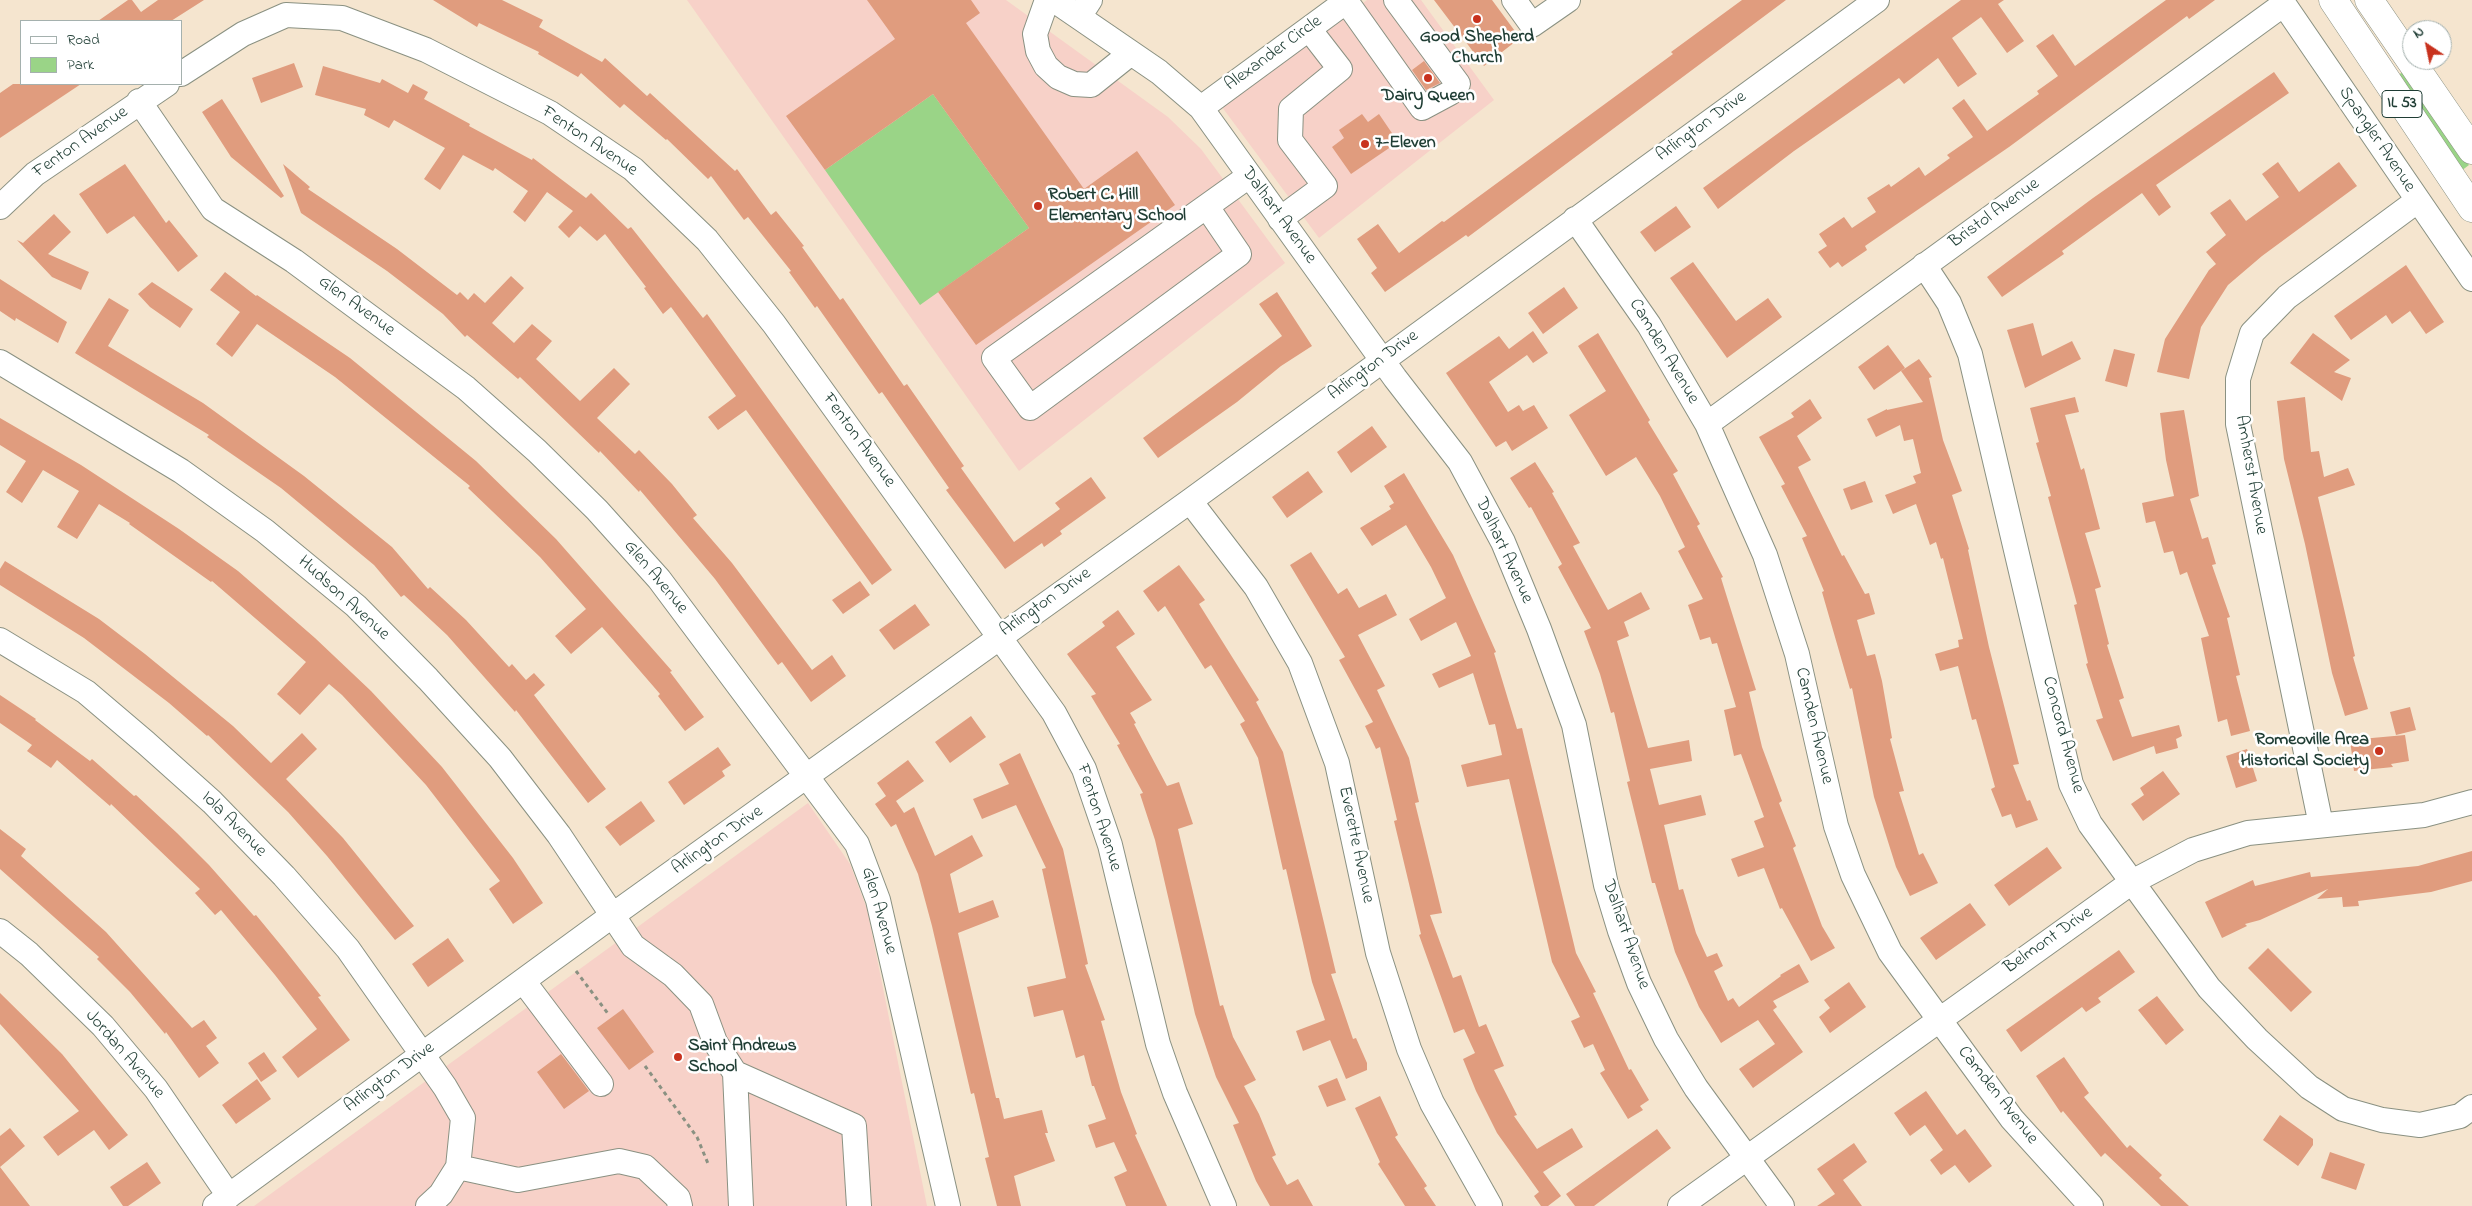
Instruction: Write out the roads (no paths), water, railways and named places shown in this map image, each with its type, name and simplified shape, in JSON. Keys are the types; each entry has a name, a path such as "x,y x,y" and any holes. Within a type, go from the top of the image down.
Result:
{"main road":[{"name":"IL 53","path":"2334,0 2472,208"},
{"name":"IL 53","path":"2369,0 2472,150"}],"street":[{"path":"1048,0 1035,34 1038,51 1046,66 1058,77 1074,84 1091,85 1131,53"},
{"name":"Dalhart Avenue","path":"1054,0 1084,9 1131,53 1159,72 1201,108 1382,360 1460,462 1503,542 1539,629 1574,725 1606,885 1639,983 1676,1055 1696,1088 1782,1206"},
{"path":"1347,1 1422,108 1450,92 1458,84 1396,0"},
{"path":"1514,0 1532,25 1568,0"},
{"name":"Arlington Drive","path":"222,1201 524,982 613,915 806,778 998,636 1190,500 1877,0"},
{"name":"Alexander Circle","path":"1201,108 1347,1"},
{"name":"Spangler Avenue","path":"2282,2 2472,279"},
{"name":"Bristol Avenue","path":"1707,424 2282,2"},
{"name":"Fenton Avenue","path":"182,73 243,34 286,15 342,18 426,50 550,113 633,168 707,240 774,324 1054,713 1084,769 1110,846 1158,1044 1175,1093 1224,1206"},
{"path":"1280,219 1325,186 1290,140 1291,110 1340,69 1309,29"},
{"name":"Fenton Avenue","path":"0,207 35,174 164,85"},
{"name":"Glen Avenue","path":"139,101 213,209 294,261 466,388 537,452 597,510 659,580 857,844 878,900 948,1206"},
{"path":"1207,207 1239,254 1030,408 994,358 1249,176"},
{"name":"Amherst Avenue","path":"2321,825 2238,424 2238,379 2252,333 2287,297 2417,201"},
{"name":"Camden Avenue","path":"1575,219 1649,325 1707,424 1765,555 1797,654 1836,826 1853,875 1890,952 2012,1119 2092,1206"},
{"name":"Concord Avenue","path":"1924,265 1949,303 1970,354 2071,784 2090,824 2209,988 2257,1039 2309,1087 2343,1109 2382,1120 2420,1125 2460,1116 2472,1107"},
{"name":"Hudson Avenue","path":"0,362 181,471 265,531 356,606 428,679 500,758 559,835 633,946 674,975 701,1004 715,1042 736,1073"},
{"name":"Everette Avenue","path":"1190,500 1256,587 1300,664 1337,763 1378,953 1409,1049 1432,1103 1490,1206"},
{"name":"Iola Avenue","path":"0,640 86,692 212,802 284,876 348,949 445,1087 463,1118 458,1167"},
{"name":"Belmont Drive","path":"1680,1206 2132,882 2193,850 2248,833 2424,815 2472,802"},
{"name":"Jordan Avenue","path":"0,931 29,954 103,1026 156,1089 222,1201"},
{"path":"524,982 601,1084"},
{"path":"741,1206 736,1073 854,1126 859,1206"},
{"path":"428,1206 440,1194 458,1167 518,1180 619,1161 645,1167 678,1198 680,1206"}],"place":[{"name":"Good Shepherd Church","path":"1477,19"},
{"name":"Dairy Queen","path":"1428,78"},
{"name":"7-Eleven","path":"1365,144"},
{"name":"Robert C. Hill Elementary School","path":"1038,206"},
{"name":"Romeoville Area Historical Society","path":"2379,751"},
{"name":"Saint Andrews School","path":"678,1057"}]}
